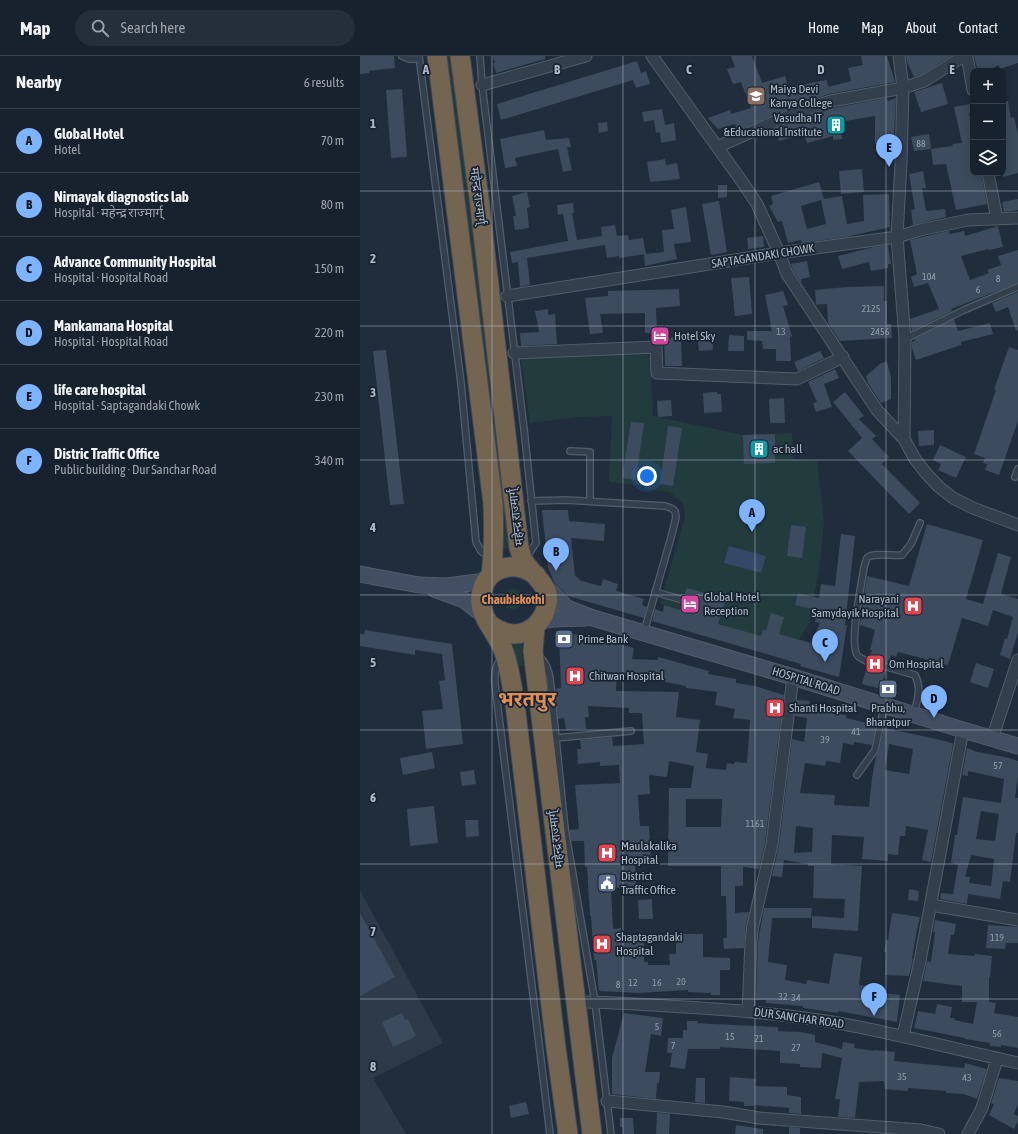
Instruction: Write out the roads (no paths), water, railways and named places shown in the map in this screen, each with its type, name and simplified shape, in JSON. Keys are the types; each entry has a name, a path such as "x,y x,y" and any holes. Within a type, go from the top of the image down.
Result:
{"highway":[{"name":"महेन्द्र राज्मार्ग्","path":"460,56 479,198 518,539 522,557 540,580 547,596 547,607 537,624 533,651 586,1002 592,1134"},
{"name":"महेन्द्र राज्मार्ग्","path":"425,57 493,503 490,572 480,593 480,604 485,618 500,641 505,654 517,719 556,1048 568,1134"},
{"path":"490,572 509,567 519,567 529,570 540,580"},
{"path":"485,618 496,629 506,633 516,634 526,632 537,624"}],"street":[{"path":"482,85 586,56"},
{"path":"652,56 757,204 787,274 877,410 904,439 915,459 939,487 953,498 973,508 1018,525"},
{"path":"899,56 903,88 897,237 905,339 904,439"},
{"path":"716,147 797,112 831,102 903,88 924,81 965,56 970,77"},
{"path":"989,176 997,219"},
{"name":"SAPTAGANDAKI CHOWK","path":"507,296 779,253 897,237 920,230 968,220 1018,218"},
{"path":"514,353 656,347 657,372 797,379 843,357"},
{"path":"419,585 447,586 490,572"},
{"path":"360,574 419,585 446,593 464,600 485,618"},
{"name":"HOSPITAL ROAD","path":"540,580 567,608 593,618 1018,746"},
{"name":"HOSPITAL ROAD","path":"537,624 553,619 593,618"},
{"path":"992,739 1018,660"},
{"path":"748,1011 750,942 772,844 793,677"},
{"path":"903,1036 931,905 963,730"},
{"path":"931,905 1018,920"},
{"name":"DUR SANCHAR ROAD","path":"586,1002 748,1011 837,1023 903,1036 1018,1063"},
{"path":"968,1134 982,1108 997,1058"},
{"path":"607,1101 716,1111 759,1118 921,1130 939,1134"}],"lane":[{"path":"402,56 409,59 425,57"},
{"path":"480,56 482,85 524,429 536,543 530,552 522,557"},
{"path":"905,339 964,310 1018,287"},
{"path":"570,451 590,452 590,501"},
{"path":"1015,477 1018,469"},
{"path":"531,501 590,501 665,506 676,511 672,534 644,633"},
{"path":"868,662 857,655 854,649 853,637 864,568 868,558 871,556 902,555 911,544 920,523"},
{"path":"655,592 683,600"},
{"path":"533,651 545,660 548,668 565,829 586,1002 607,1101 611,1134"},
{"path":"505,654 497,664 494,674 550,1134"},
{"path":"887,667 915,675 918,680 920,689 914,714"},
{"path":"857,775 875,750 884,705"},
{"path":"556,738 632,731"}],"water":[{"path":"729,546 766,556 761,573 724,563"}],"place":[{"name":"Maiya Devi Kanya College","path":"756,96"},
{"name":"Vasudha IT &Educational Institute","path":"836,125"},
{"name":"life care hospital","path":"889,167"},
{"name":"Hotel Sky","path":"660,336"},
{"name":"ac hall","path":"759,449"},
{"name":"Global Hotel","path":"752,532"},
{"name":"Nirnayak diagnostics lab","path":"556,571"},
{"name":"Global Hotel Reception","path":"690,604"},
{"name":"Narayani Samydayik Hospital","path":"913,606"},
{"name":"Prime Bank","path":"564,639"},
{"name":"Advance Community Hospital","path":"825,662"},
{"name":"Om Hospital","path":"875,664"},
{"name":"Chitwan Hospital","path":"575,676"},
{"name":"Prabhu, Bharatpur","path":"888,689"},
{"name":"Shanti Hospital","path":"775,708"},
{"name":"Mankamana Hospital","path":"934,718"},
{"name":"Maulakalika Hospital","path":"607,853"},
{"name":"District Traffic Office","path":"607,883"},
{"name":"Shaptagandaki Hospital","path":"602,944"},
{"name":"Distric Traffic Office","path":"874,1016"}],"district":[{"name":"Chaubiskothi","path":"513,599"},
{"name":"भरतपुर","path":"527,698"}]}
